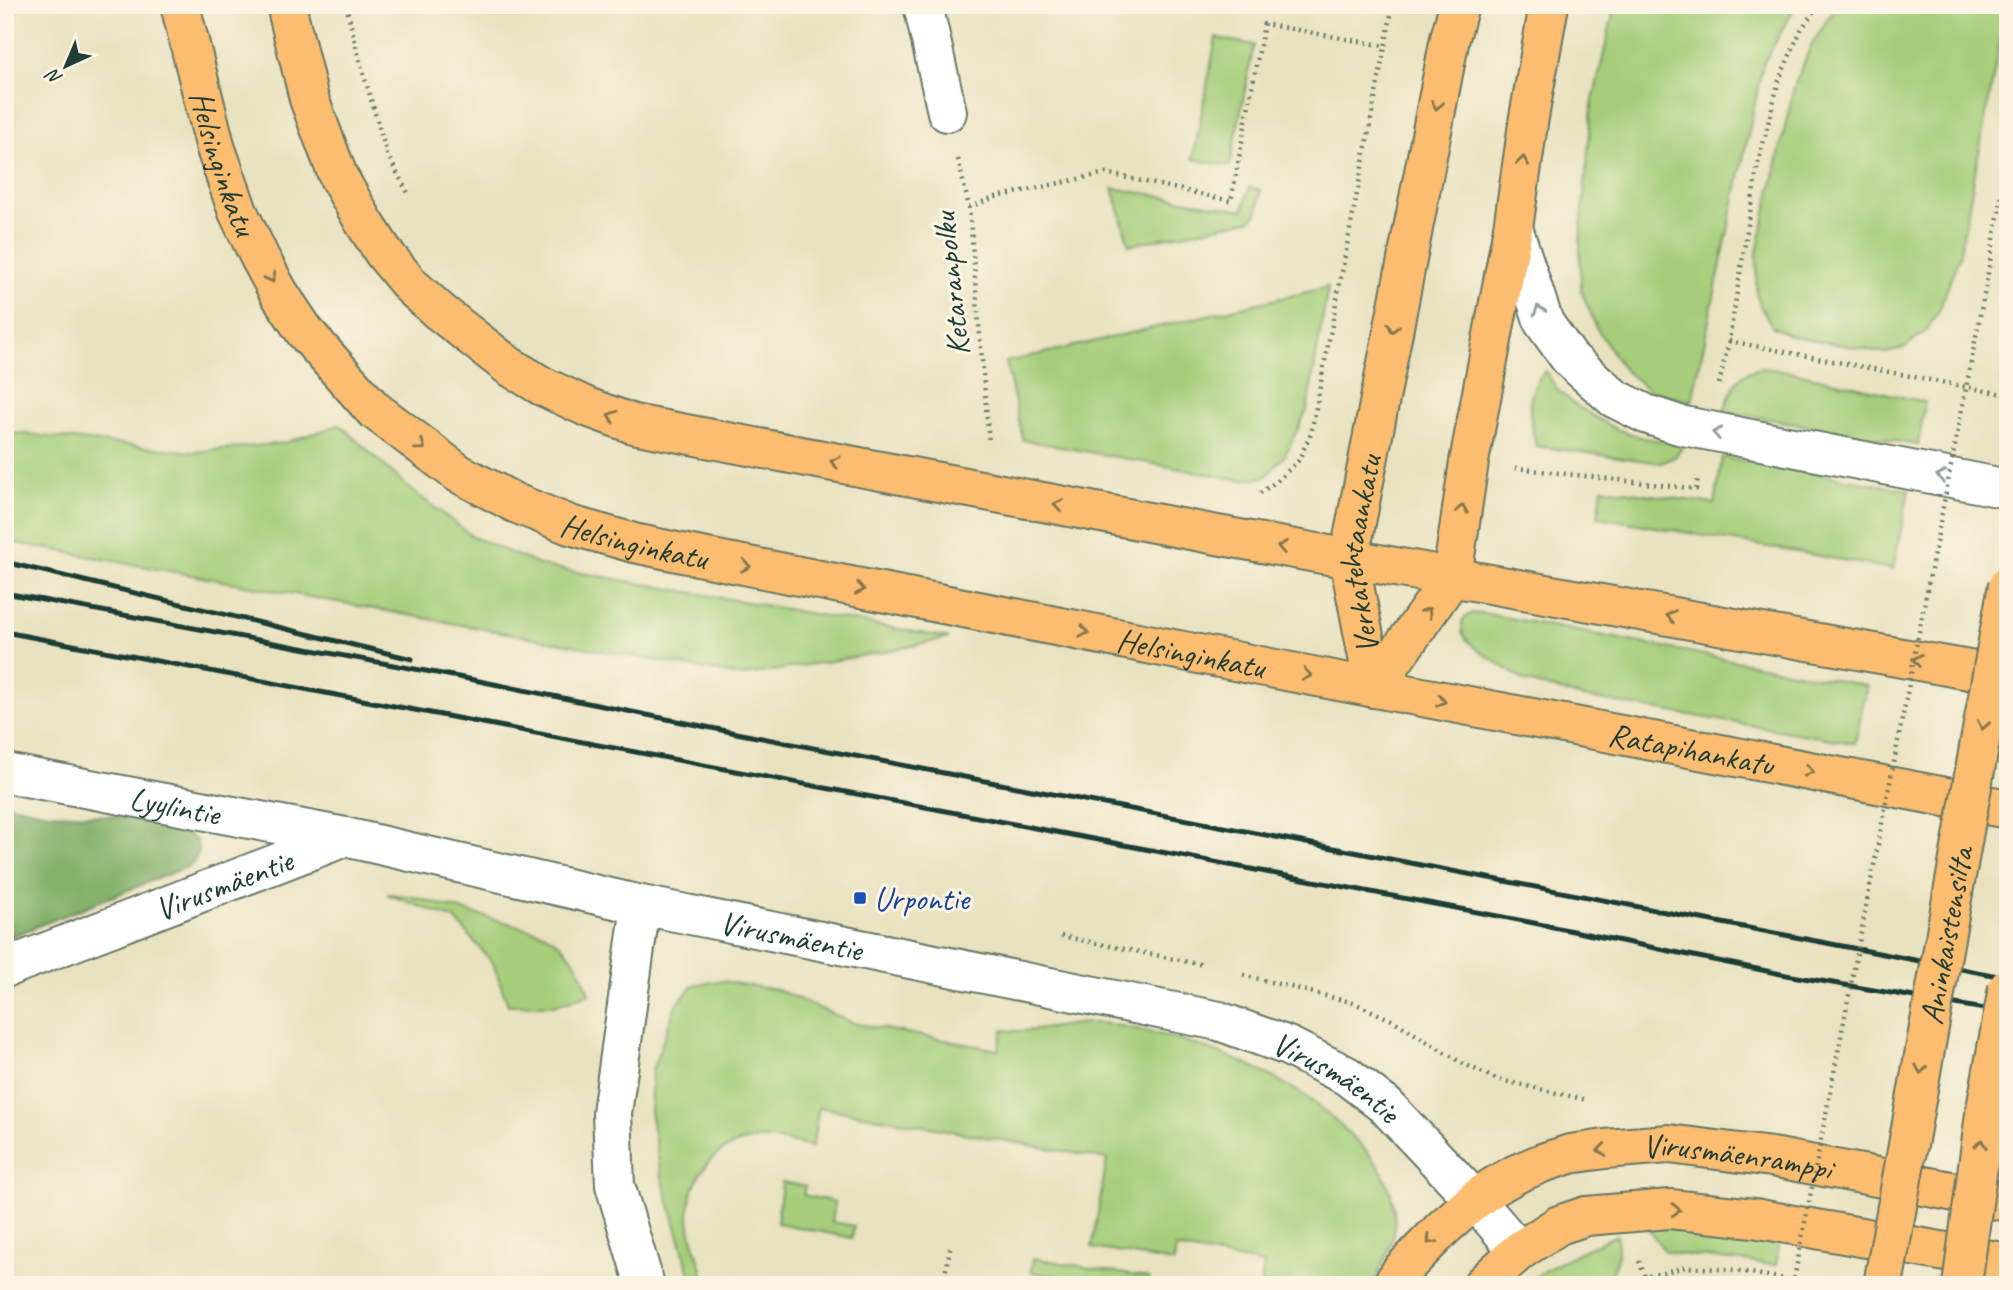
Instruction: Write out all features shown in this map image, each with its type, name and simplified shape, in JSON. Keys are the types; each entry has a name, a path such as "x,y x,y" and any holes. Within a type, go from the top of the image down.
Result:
{"main road":[{"name":"Helsinginkatu","path":"180,5 215,149 238,212 279,293 305,332 373,409 458,473 515,503 570,525 634,543 1374,688"},
{"path":"286,5 309,99 338,176 384,253 411,286 509,366 542,386 587,407 633,424 1217,535 2008,677"},
{"name":"Verkatehtaankatu","path":"1374,688 1349,558 1450,38 1459,5"},
{"name":"Verkatehtaankatu","path":"1374,688 1452,577 1469,462 1513,228 1549,5"},
{"name":"Aninkaistensilta","path":"1883,1285 2008,585"},
{"name":"Ratapihankatu","path":"1374,688 2008,809"},
{"path":"1962,1285 1985,1114 2008,988"},
{"name":"Virusmäenramppi","path":"1392,1285 1402,1270 1443,1228 1475,1200 1516,1174 1570,1154 1669,1144 1772,1157 2008,1202"},
{"name":"Virusmäenramppi","path":"1482,1285 1519,1251 1559,1225 1586,1216 1670,1209 1754,1218 2008,1263"}],"street":[{"path":"923,5 947,112"},
{"path":"1513,228 1544,323 1570,359 1614,398 1646,414 1679,425 2008,489"},
{"name":"Lyylintie","path":"5,773 345,837"},
{"name":"Virusmäentie","path":"5,968 345,837 641,905 1219,1021 1288,1046 1347,1076 1386,1106 1519,1251"},
{"path":"641,905 612,1113 615,1185 645,1285"}],"path":[{"path":"346,5 387,154 409,197"},
{"path":"1311,434 1393,5"},
{"path":"1818,5 1801,30 1779,80 1758,164 1729,341 2008,395"},
{"path":"969,207 996,197 1105,173 1231,201 1264,24 1385,46"},
{"name":"Ketaranpolku","path":"947,112 969,207 990,453"},
{"path":"1793,1285 2008,161"},
{"path":"943,1284 951,1244"},
{"path":"1639,1285 1644,1277 1685,1267 1734,1270 1818,1285"}],"green space":[{"path":"1615,5 1796,5 1763,64 1692,401 1650,391 1623,369 1597,329 1581,290 1580,243 1592,105"},
{"path":"1840,5 2007,5 1959,257 1939,311 1926,331 1904,348 1886,353 1792,336 1773,327 1761,308 1756,293 1757,252 1794,87 1810,48 1829,17"},
{"path":"1216,38 1254,45 1230,166 1193,159"},
{"path":"1249,187 1261,190 1257,214 1250,220 1129,245 1113,188 1243,210"},
{"path":"1328,287 1307,410 1285,455 1266,477 1241,480 1023,440 1006,362"},
{"path":"1762,368 1788,371 1925,402 1918,445 1724,411 1740,377"},
{"path":"1545,371 1557,389 1574,404 1614,428 1643,438 1684,444 1675,457 1661,463 1536,446 1530,416 1531,398 1533,389"},
{"path":"340,425 409,488 473,537 542,566 949,638 879,653 741,676 5,541 5,432 194,452 284,443"},
{"path":"1722,457 1909,490 1893,569 1598,517 1602,488 1715,504"},
{"path":"1482,613 1867,686 1855,743 1582,697 1525,681 1467,640 1462,632 1462,622 1471,614"},
{"path":"5,804 48,813 113,816 180,829 196,840 197,854 189,866 5,939"},
{"path":"387,894 410,896 544,933 568,952 582,975 589,994 555,1005 508,1005 493,963 455,919"},
{"path":"721,981 778,990 853,1023 998,1050 1003,1030 1096,1023 1159,1034 1231,1058 1277,1079 1305,1096 1376,1162 1387,1181 1394,1215 1393,1236 1386,1256 1372,1285 1261,1285 1264,1264 1176,1248 1174,1262 1092,1248 1107,1159 819,1107 812,1147 771,1139 742,1142 727,1148 704,1168 691,1195 689,1211 691,1234 705,1285 693,1285 661,1174 650,1112 652,1071 675,1007 693,985"},
{"path":"782,1182 805,1186 803,1195 835,1202 832,1222 854,1226 852,1238 777,1223"},
{"path":"1666,1226 1781,1235 1776,1265 1665,1251 1648,1229"},
{"path":"1617,1235 1618,1254 1608,1285 1523,1285 1569,1257"},
{"path":"1033,1258 1149,1278 1148,1285 1104,1285 1031,1272"}],"railway":[{"path":"5,562 412,659"},
{"path":"5,593 469,679 741,734 2008,978"},
{"path":"5,632 1529,922 1786,975 2008,1013"}],"place":[{"name":"Urpontie","path":"860,898"}]}
